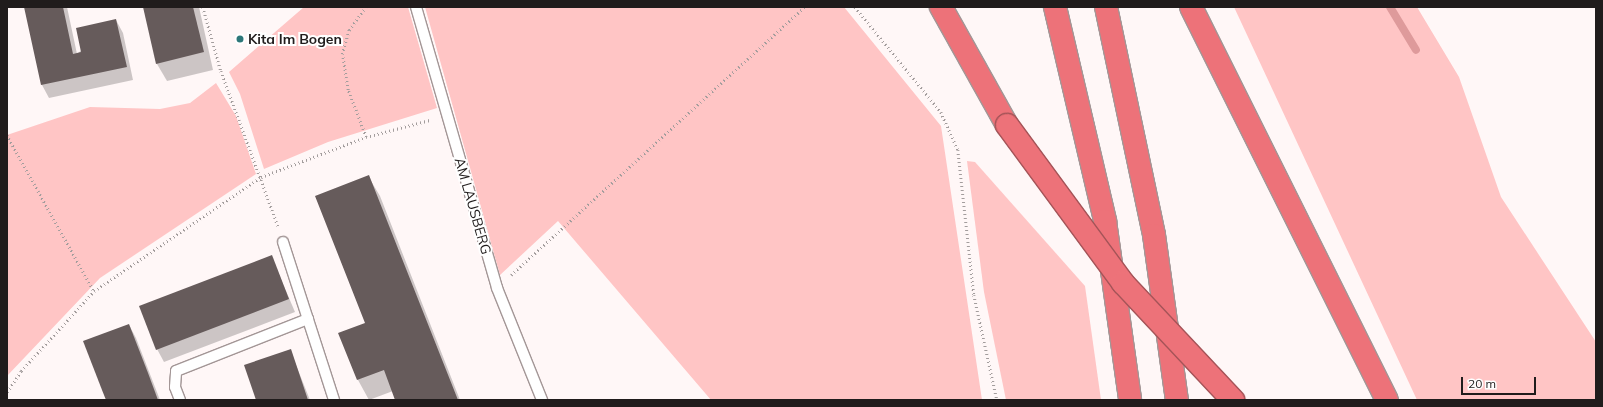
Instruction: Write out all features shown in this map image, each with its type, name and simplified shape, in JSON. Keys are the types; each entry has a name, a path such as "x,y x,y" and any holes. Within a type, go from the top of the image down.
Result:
{"highway":[{"path":"941,7 1007,125 1123,283 1233,400"},
{"path":"1055,7 1105,221 1130,400"},
{"path":"1106,7 1152,227 1177,400"},
{"path":"1191,7 1387,400"}],"lane":[{"name":"AM LAUSBERG","path":"416,7 497,288 542,400"},
{"path":"283,242 334,400"},
{"path":"180,400 175,387 176,371 308,319"}],"path":[{"path":"203,7 221,71 261,177 283,242"},
{"path":"366,7 349,30 342,54 348,90 366,137"},
{"path":"497,288 805,7"},
{"path":"855,7 941,112 958,150 974,295 997,400"},
{"path":"7,392 22,371 94,291 261,177 366,137 446,115"},
{"path":"7,135 94,291"}],"shaded area":[{"path":"304,7 408,7 437,108 328,142 264,169 240,94 229,72"},
{"path":"425,7 844,7 941,126 982,400 711,400 558,221 500,275"},
{"path":"1234,7 1417,7 1459,77 1501,197 1596,342 1596,400 1417,400"},
{"path":"216,83 236,116 256,174 100,278 7,376 7,135 90,107 160,109 190,103"},
{"path":"967,161 975,162 1085,286 1101,400 1006,400 984,292"}],"building":[{"path":"24,7 63,7 73,54 81,52 76,28 116,19 127,67 41,85"},
{"path":"143,7 193,7 204,52 156,64"},
{"path":"369,175 458,400 395,400 384,370 357,380 338,333 365,323 315,196"},
{"path":"272,255 289,299 156,350 139,306"},
{"path":"129,324 158,400 106,400 83,341"},
{"path":"291,349 308,400 256,400 244,365"}],"waterway":[{"path":"1390,7 1416,50"}],"place":[{"name":"Kita Im Bogen","path":"240,39"}]}
